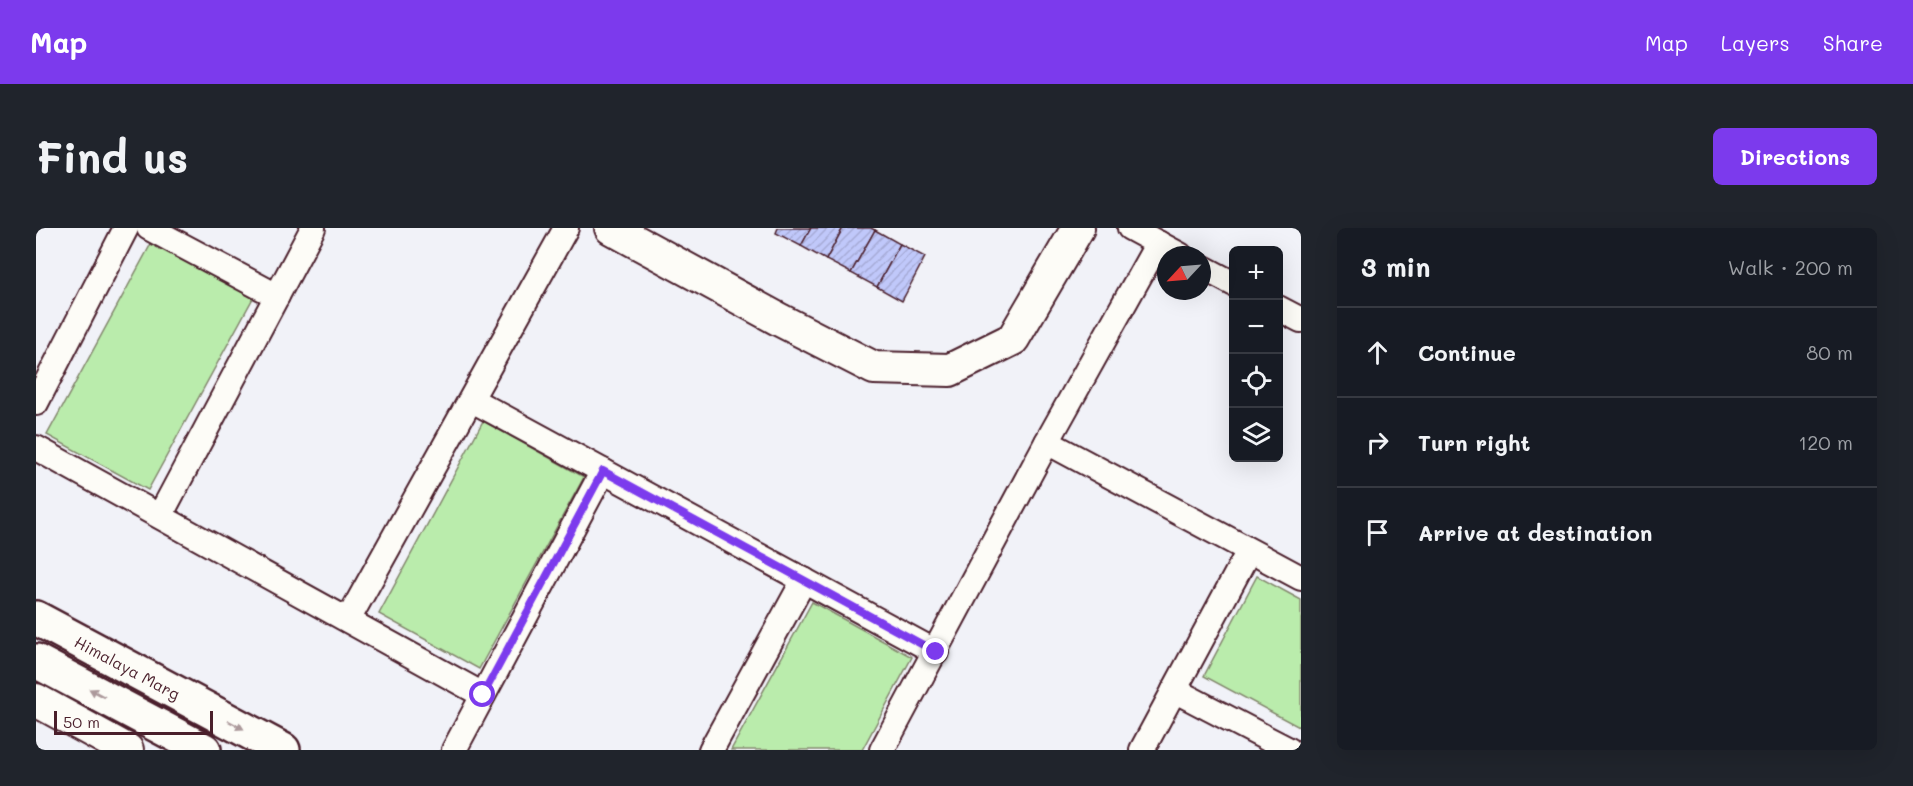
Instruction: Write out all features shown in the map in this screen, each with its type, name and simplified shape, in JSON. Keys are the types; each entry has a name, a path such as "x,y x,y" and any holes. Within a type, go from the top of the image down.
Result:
{"main road":[{"name":"Himalaya Marg","path":"36,618 283,750"},
{"path":"36,660 204,750"}],"street":[{"path":"36,403 126,228"},
{"path":"149,228 277,296"},
{"path":"160,516 313,228"},
{"path":"348,620 566,228"},
{"path":"611,228 874,368 950,370 1013,339 1078,228"},
{"path":"1130,228 1164,246"},
{"path":"882,750 1047,442 1158,243"},
{"path":"1211,272 1229,282"},
{"path":"1283,311 1301,320"},
{"path":"472,400 936,652"},
{"path":"1047,442 1301,578"},
{"path":"36,448 483,695"},
{"path":"454,750 603,471"},
{"path":"1142,750 1249,551"},
{"path":"711,750 804,580"},
{"path":"1174,690 1288,750"},
{"path":"36,700 127,750"}],"green space":[{"path":"152,242 253,298 148,490 47,435"},
{"path":"483,421 584,477 479,669 379,614"},
{"path":"1257,576 1301,600 1301,728 1204,676"},
{"path":"812,602 912,657 862,750 731,750"}],"building":[{"path":"778,228 811,228 801,246 776,233"},
{"path":"811,228 843,228 826,260 801,246"},
{"path":"843,228 875,230 851,273 826,260"},
{"path":"875,230 900,244 877,287 851,273"},
{"path":"900,244 925,257 902,301 877,287"}],"route":[{"path":"483,695 603,471 936,652"}]}
